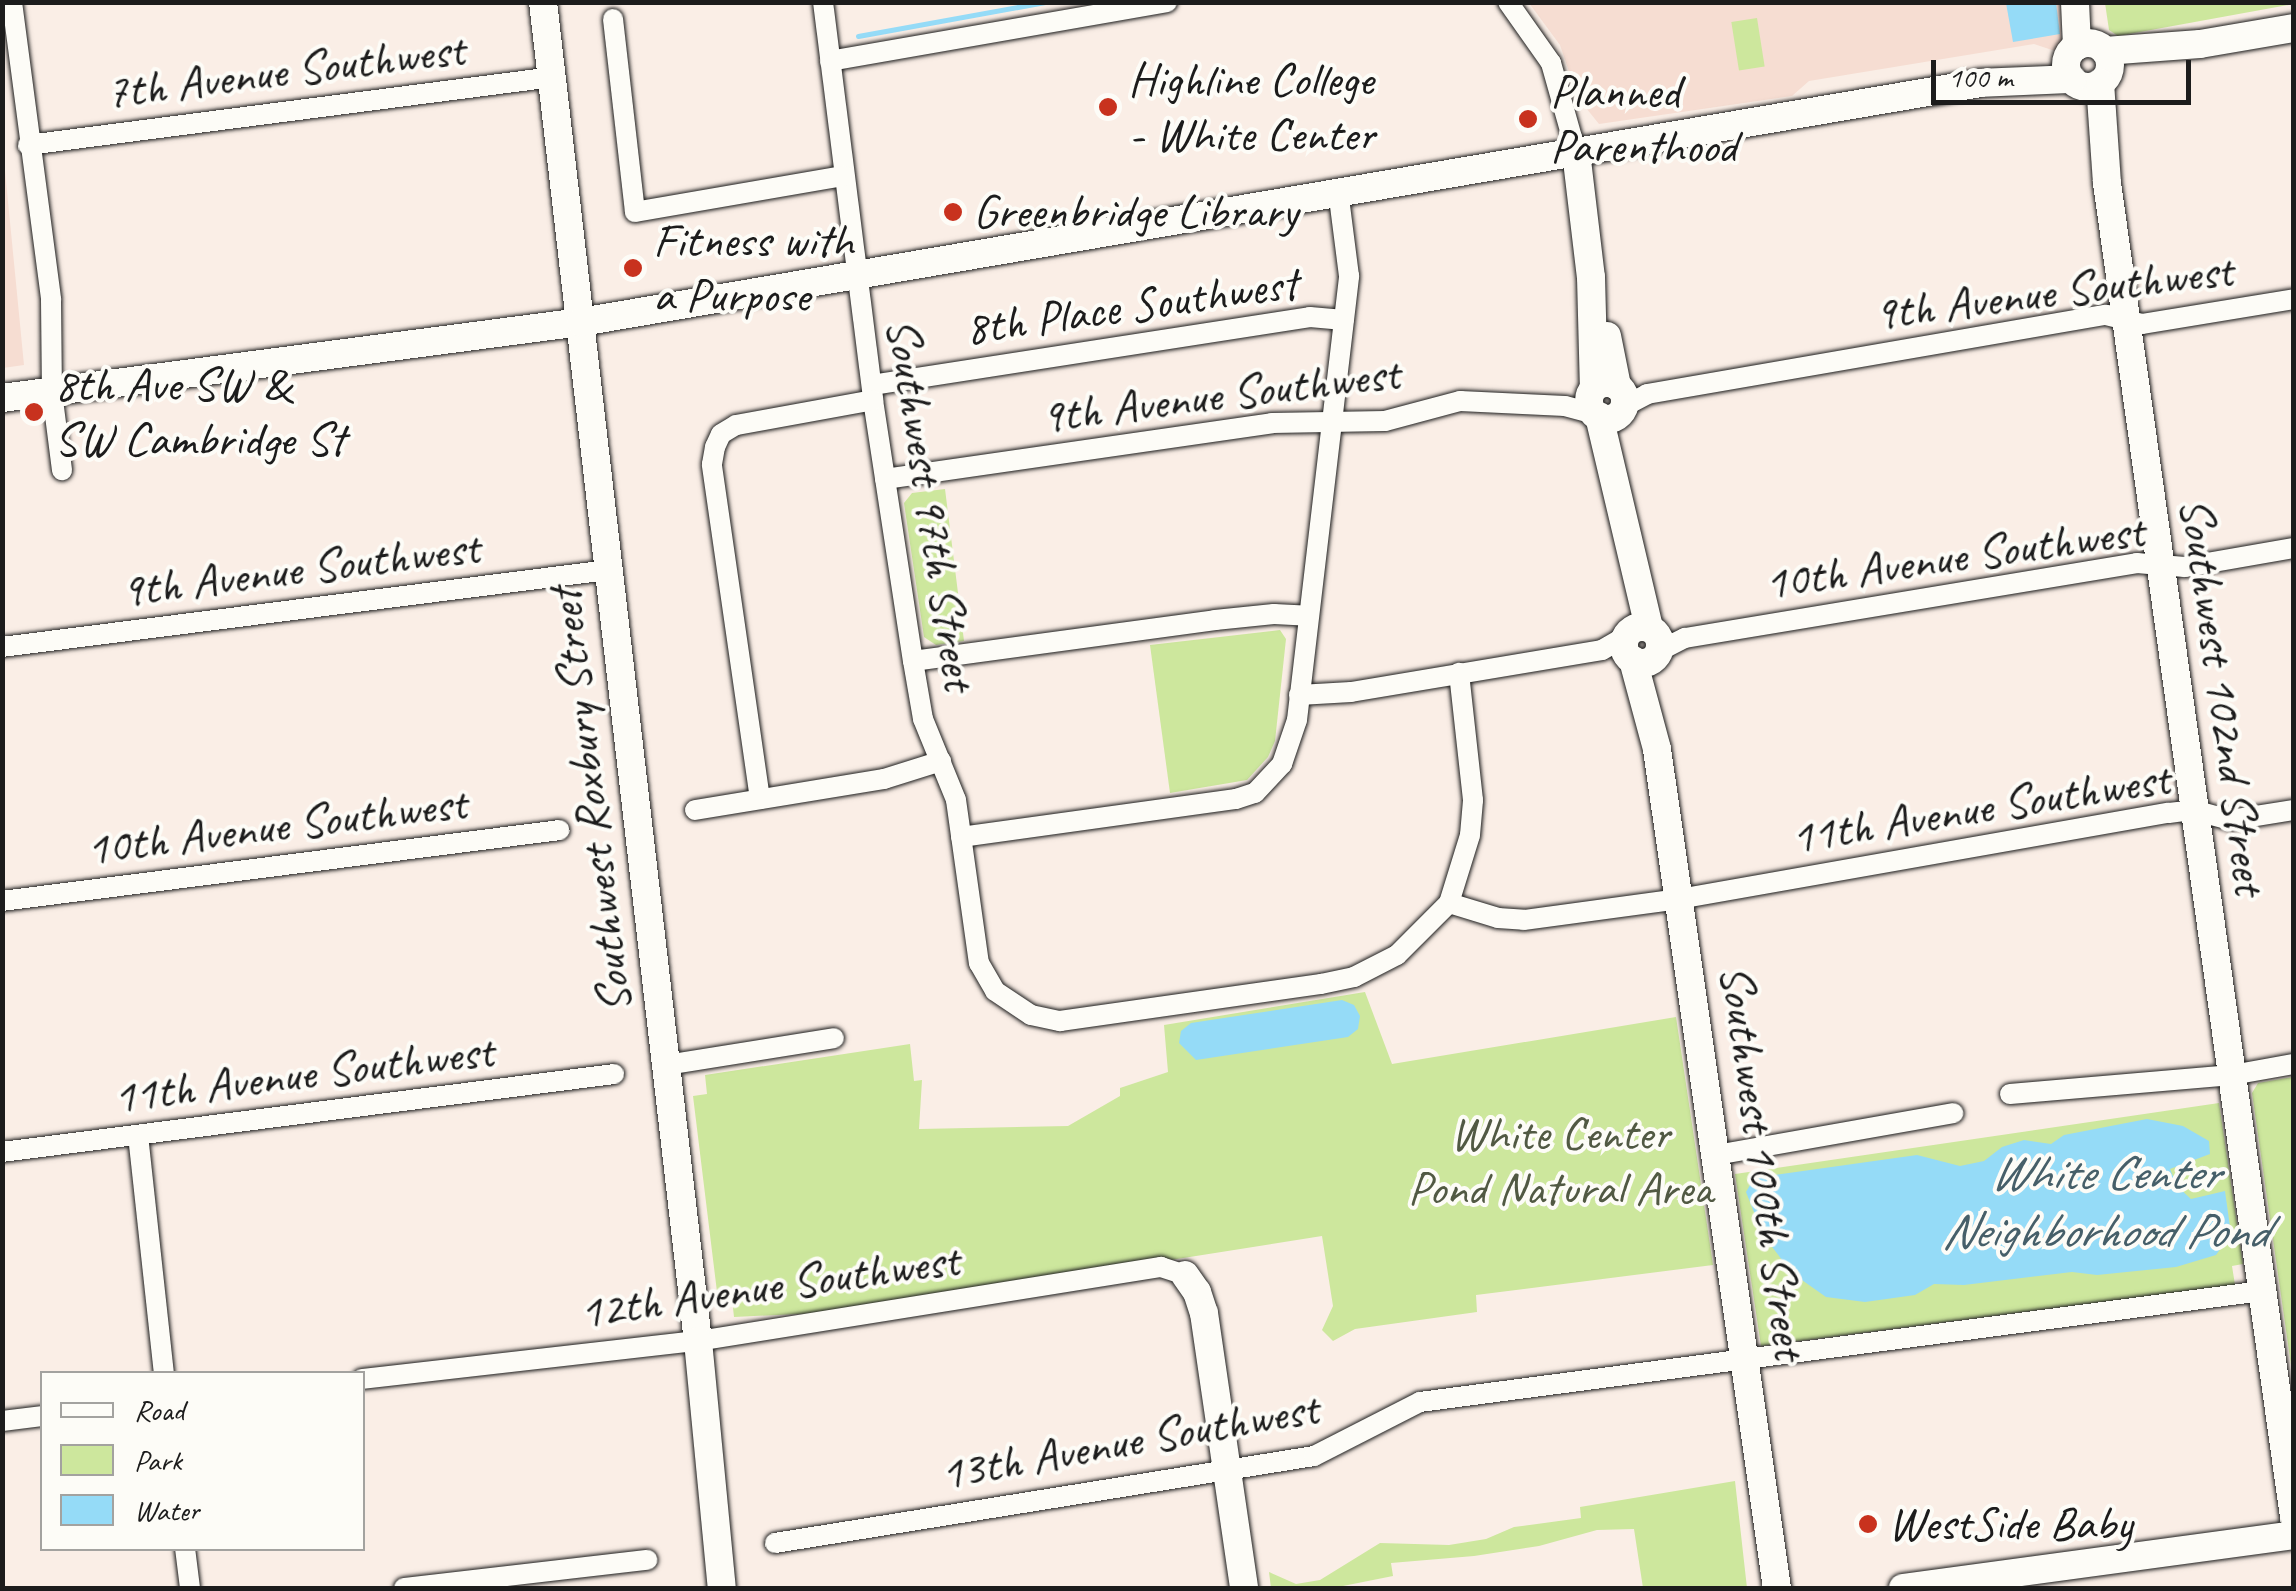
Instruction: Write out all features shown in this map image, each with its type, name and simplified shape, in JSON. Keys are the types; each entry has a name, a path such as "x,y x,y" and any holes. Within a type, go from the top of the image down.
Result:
{"street":[{"path":"12,2 51,300 52,392 62,470"},
{"name":"Southwest Roxbury Street","path":"542,2 698,1340 722,1588"},
{"name":"Southwest 97th Street","path":"824,2 856,274 913,662 923,720 956,800 979,963 986,980 1006,1002 1031,1015 1060,1021 1338,981 1396,955 1449,903"},
{"path":"830,61 1167,2"},
{"name":"Southwest 100th Street","path":"1508,2 1551,63 1576,152 1591,277 1612,400 1637,645 1680,899 1777,1588"},
{"name":"Southwest 102nd Street","path":"2076,2 2107,183 2294,1518"},
{"name":"Southwest 102nd Street","path":"2084,2 2088,64"},
{"path":"613,18 635,212 844,176"},
{"path":"2,398 581,322 2294,28"},
{"name":"7th Avenue Southwest","path":"28,145 553,77"},
{"path":"961,837 1236,800 1254,793 1282,764 1297,720 1344,320 1348,251 1338,190"},
{"name":"9th Avenue Southwest","path":"884,480 1272,423 1385,421 1460,401 1534,408 1612,400 2106,315 2142,324 2294,300"},
{"name":"8th Place Southwest","path":"760,799 712,464 722,434 736,425 872,392 1310,318 1344,320"},
{"name":"10th Avenue Southwest","path":"1299,694 1352,692 2138,563 2185,567 2294,548"},
{"name":"9th Avenue Southwest","path":"2,647 608,570"},
{"path":"913,662 1215,620 1274,614 1308,616"},
{"path":"1449,903 1470,835 1473,800 1459,672"},
{"path":"696,810 884,778 941,761"},
{"name":"11th Avenue Southwest","path":"1449,903 1498,918 1524,920 1680,899 2193,810 2231,820 2294,810"},
{"name":"10th Avenue Southwest","path":"2,901 560,830"},
{"path":"666,1065 834,1038"},
{"path":"2010,1094 2232,1075 2294,1064"},
{"name":"11th Avenue Southwest","path":"2,1152 614,1074"},
{"path":"1716,1154 1953,1113"},
{"path":"138,1135 164,1371"},
{"name":"12th Avenue Southwest","path":"365,1379 698,1340 1161,1267 1186,1274"},
{"path":"1186,1274 1198,1292 1204,1313 1244,1588"},
{"name":"13th Avenue Southwest","path":"774,1544 1328,1452 1420,1402 2262,1291"},
{"path":"2,1421 40,1416"},
{"path":"1902,1588 2294,1535"},
{"path":"185,1551 190,1588"},
{"path":"404,1588 647,1560"}],"shaded area":[{"path":"1529,3 2059,3 2062,48 2055,51 2034,44 1809,81 1792,96 1599,124 1578,98 1560,45"},
{"path":"2,140 24,365 3,368 2,368"}],"green space":[{"path":"2105,3 2294,4 2118,36 2109,30"},
{"path":"1757,18 1765,66 1739,70 1731,22"},
{"path":"945,489 964,641 936,645 924,637 904,503 912,493"},
{"path":"1280,630 1286,639 1275,741 1268,757 1247,780 1170,793 1150,645"},
{"name":"White Center Pond Natural Area","path":"1365,992 1392,1064 1676,1017 1713,1265 1476,1295 1477,1312 1355,1329 1333,1341 1322,1330 1333,1306 1322,1236 842,1312 734,1317 732,1299 718,1300 693,1096 707,1094 705,1075 910,1044 914,1081 922,1080 919,1129 1068,1126 1120,1096 1120,1088 1168,1072 1164,1025"},
{"path":"2294,1077 2293,1379 2252,1093 2258,1083"},
{"name":"White Center Neighborhood Pond","path":"2219,1103 2243,1264 2232,1266 2235,1285 1761,1346 1735,1174"},
{"path":"1735,1481 1747,1588 1643,1588 1634,1529 1597,1530 1539,1546 1474,1556 1391,1563 1393,1576 1333,1588 1271,1588 1269,1572 1296,1584 1320,1580 1380,1543 1449,1545 1486,1539 1514,1527 1581,1518 1580,1507"}],"water":[{"path":"2006,3 2056,3 2060,34 2013,42"},
{"path":"1342,1000 1354,1005 1360,1016 1358,1029 1348,1037 1196,1060 1179,1043 1181,1031 1191,1023"},
{"name":"White Center Neighborhood Pond","path":"2147,1119 2183,1126 2209,1141 2210,1154 2170,1169 2177,1186 2191,1199 2225,1191 2231,1234 2216,1255 2176,1267 2097,1275 2072,1272 1964,1285 1934,1284 1915,1295 1865,1302 1826,1297 1792,1273 1763,1235 1746,1192 1754,1178 1917,1155 1960,1166 1984,1161 2002,1147 2024,1140 2051,1144 2064,1135"}],"waterway":[{"path":"858,36 1045,2"}],"place":[{"name":"Highline College - White Center","path":"1108,107"},
{"name":"Planned Parenthood","path":"1528,119"},
{"name":"Greenbridge Library","path":"953,212"},
{"name":"Fitness with a Purpose","path":"633,268"},
{"name":"8th Ave SW & SW Cambridge St","path":"34,412"},
{"name":"WestSide Baby","path":"1868,1524"}]}
